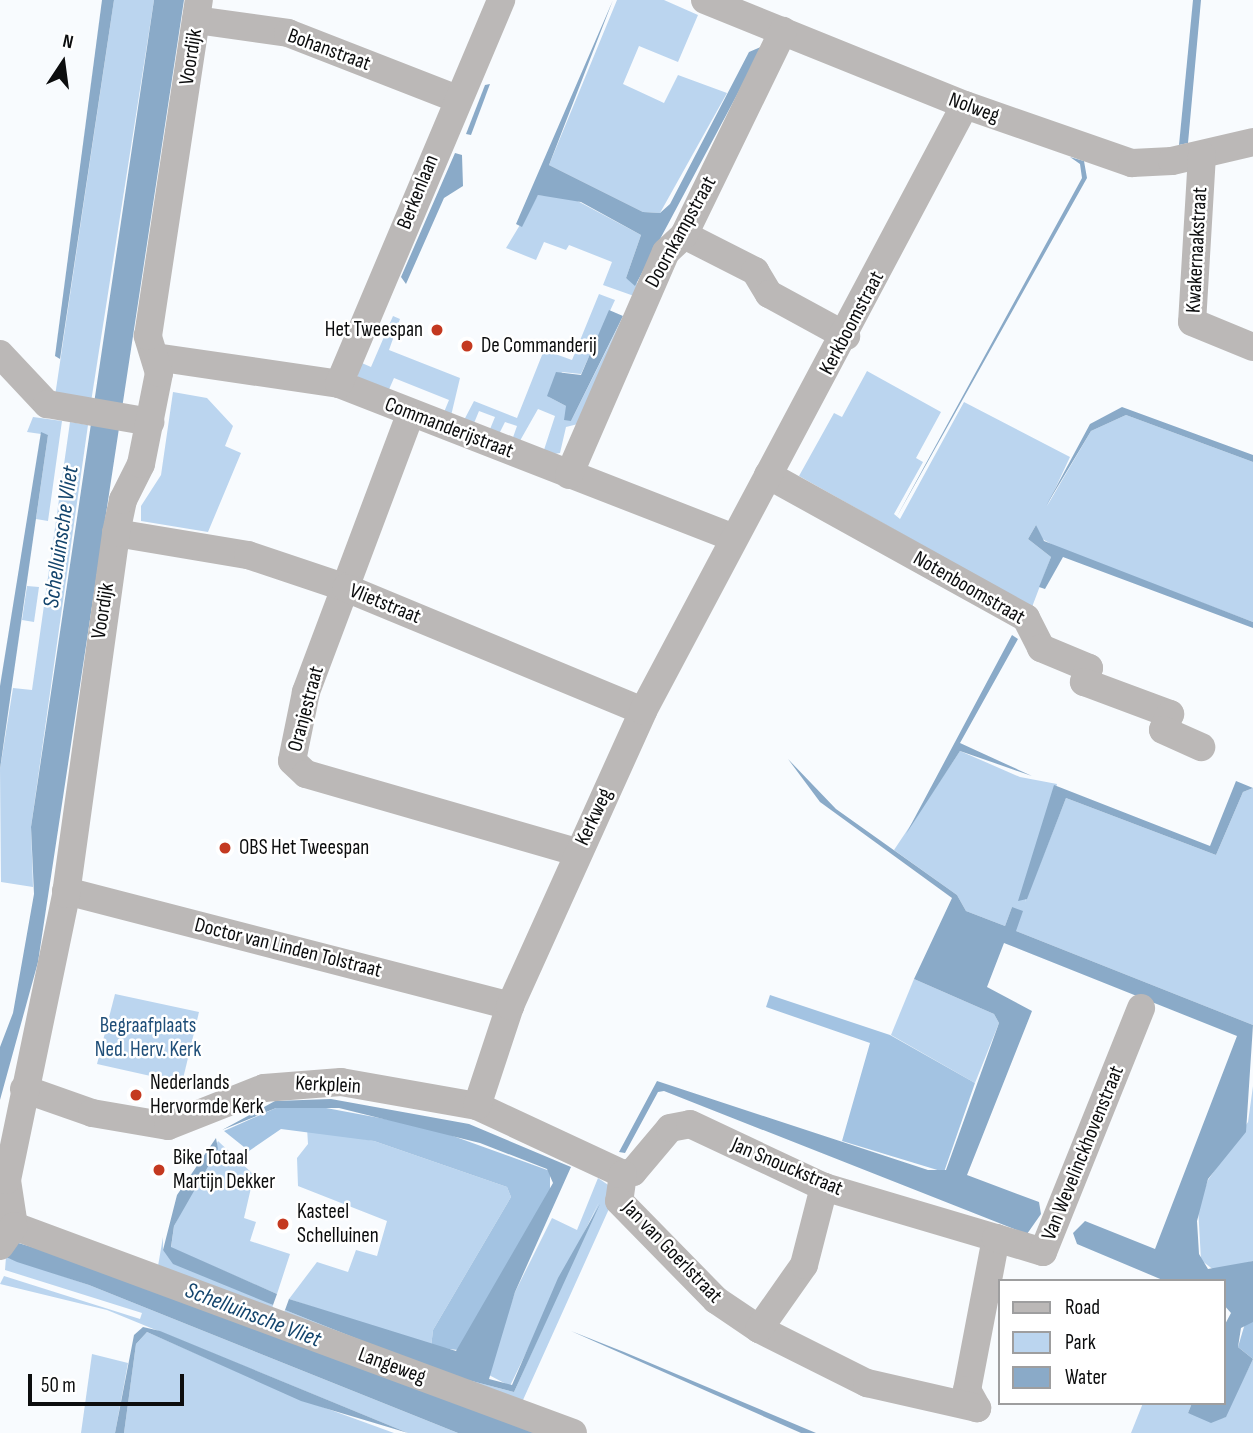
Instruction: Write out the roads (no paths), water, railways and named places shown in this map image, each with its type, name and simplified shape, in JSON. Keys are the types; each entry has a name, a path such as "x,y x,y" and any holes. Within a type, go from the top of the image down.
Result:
{"street":[{"name":"Berkenlaan","path":"339,384 501,0"},
{"name":"Nolweg","path":"705,0 965,105 1132,163 1202,155 1253,142"},
{"name":"Bohanstraat","path":"198,10 288,33 457,99"},
{"name":"Voordijk","path":"8,1234 5,1194 66,891 116,533 138,420 159,373 148,336 198,10"},
{"name":"Doornkampstraat","path":"569,475 666,252 684,234 783,31"},
{"name":"Kerkboomstraat","path":"732,537 846,336 965,105"},
{"name":"Kwakernaakstraat","path":"1202,155 1192,322 1253,346"},
{"path":"684,234 755,271 769,294 846,336"},
{"path":"0,354 47,404 138,420"},
{"name":"Commanderijstraat","path":"155,357 339,384 410,415 732,537"},
{"name":"Oranjestraat","path":"410,415 306,692 292,761 306,774 578,852"},
{"name":"Notenboomstraat","path":"768,475 1031,621 1041,648 1089,668 1084,682 1170,714 1163,730 1201,747"},
{"name":"Vlietstraat","path":"116,533 248,555 346,588 643,711"},
{"name":"Kerkweg","path":"477,1106 510,1006 578,852 643,711 732,537"},
{"name":"Doctor van Linden Tolstraat","path":"66,891 510,1006"},
{"name":"Van Wevelinckhovenstraat","path":"996,1238 1043,1252 1141,1008"},
{"name":"Kerkplein","path":"24,1089 153,1126 182,1125 241,1095 291,1081 341,1082 477,1106"},
{"path":"477,1106 623,1174"},
{"name":"Jan Snouckstraat","path":"623,1174 634,1172 670,1128 690,1124 824,1187 996,1238"},
{"name":"Jan van Goerlstraat","path":"623,1174 619,1201 716,1300 759,1329 867,1383 977,1408 967,1390 996,1238"},
{"path":"759,1329 804,1265 824,1187"},
{"name":"Langeweg","path":"8,1234 573,1433"}],"water":[{"path":"102,0 114,0 60,359 55,356"},
{"path":"154,0 184,0 38,962 0,1100 0,1047 13,1013 34,894 31,827"},
{"path":"613,0 549,165 643,212 660,213 670,204 749,52 763,46 635,286 626,278 641,235 581,202 538,195 522,227 516,224"},
{"path":"1193,0 1201,0 1188,143 1179,145"},
{"path":"490,84 471,135 466,134 485,85"},
{"path":"455,153 462,155 463,186 444,198 406,284 401,277"},
{"path":"1070,157 1084,161 1087,178 895,520 1082,178 1080,164"},
{"path":"609,310 623,316 571,421 564,420 566,406 547,396 556,372 581,375"},
{"path":"1122,407 1253,455 1253,462 1126,415 1091,431 1046,506 1090,424"},
{"path":"41,432 48,435 0,769 0,686"},
{"path":"1036,525 1044,541 1253,622 1253,628 1063,557 1045,589 1039,587 1051,557 1028,539"},
{"path":"1012,635 1018,639 960,743 1032,776 960,751 906,834"},
{"path":"788,759 836,809 957,895 966,911 1005,926 1012,907 1023,911 1016,931 1253,1025 1246,1132 1208,1179 1197,1221 1199,1254 1208,1269 1253,1261 1253,1322 1241,1328 1238,1347 1253,1359 1226,1417 1211,1423 1188,1413 1191,1405 1225,1405 1225,1324 1231,1313 1225,1306 1225,1279 1160,1279 1077,1244 1073,1233 1085,1221 1155,1249 1237,1036 1004,943 987,987 1032,1011 967,1175 1039,1202 1041,1214 1027,1234 664,1091 658,1092 625,1153 619,1152 657,1081 928,1170 946,1170 999,1023 994,1014 914,979 952,898 820,802"},
{"path":"1236,781 1253,788 1243,792 1216,855 1066,798 1027,899 1018,901 1054,785 1210,846"},
{"path":"331,1099 469,1124 571,1167 515,1292 489,1379 512,1385 558,1278 600,1204 514,1392 445,1374 285,1310 289,1299 456,1351 553,1183 547,1169 480,1143 339,1108 276,1108 222,1130 275,1101"},
{"path":"216,1138 218,1149 174,1226 171,1247 277,1294 273,1305 173,1264 163,1250 177,1195"},
{"path":"15,1242 133,1277 539,1433 458,1433 89,1285 17,1262 6,1257"},
{"path":"143,1327 160,1331 408,1433 301,1401 147,1332 136,1344 124,1433 115,1433 134,1335"},
{"path":"571,1331 624,1352 816,1433 801,1433"}],"place":[{"name":"Het Tweespan","path":"437,330"},
{"name":"De Commanderij","path":"467,346"},
{"name":"OBS Het Tweespan","path":"225,848"},
{"name":"Nederlands Hervormde Kerk","path":"136,1095"},
{"name":"Bike Totaal Martijn Dekker","path":"159,1170"},
{"name":"Kasteel Schelluinen","path":"283,1224"}],"water label":[{"name":"Schelluinsche Vliet","path":"61,537"},
{"name":"Schelluinsche Vliet","path":"253,1315"}],"park label":[{"name":"Begraafplaats Ned. Herv. Kerk","path":"148,1038"}]}
